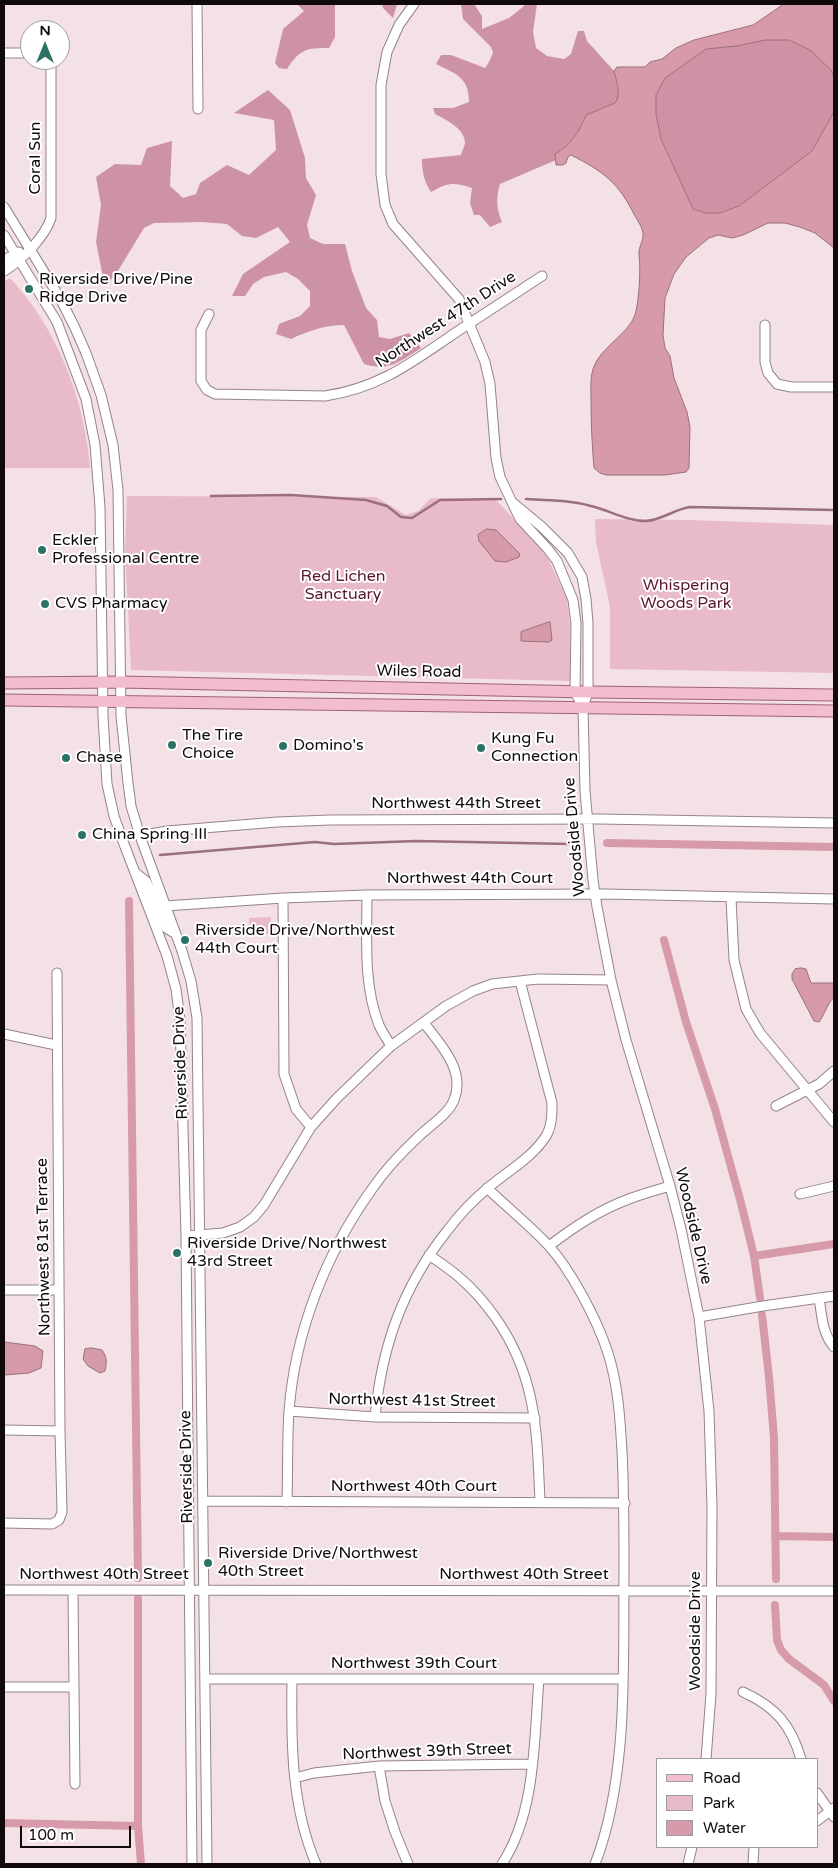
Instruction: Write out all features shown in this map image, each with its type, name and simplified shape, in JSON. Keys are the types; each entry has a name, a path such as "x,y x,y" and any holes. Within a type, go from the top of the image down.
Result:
{"main road":[{"name":"Wiles Road","path":"4,683 121,682 575,692 834,695"},
{"path":"773,693 773,710"},
{"name":"Wiles Road","path":"4,700 121,700 834,711"}],"street":[{"path":"197,4 198,109"},
{"path":"414,4 399,25 387,52 380,85 380,174 385,205 393,224 459,299 470,323 485,362 490,384 496,458 500,477 520,519 557,561 573,600 576,624 575,692"},
{"path":"4,53 20,53"},
{"name":"Coral Sun","path":"29,249 42,237 48,228 51,218 51,70"},
{"name":"Riverside Drive","path":"4,208 60,298 86,353 101,395 113,445 118,490 122,742 126,774 131,806 140,836 191,980 197,1018 207,1864"},
{"name":"Riverside Drive","path":"4,235 48,305 71,357 86,399 95,445 100,507 102,683 107,784 114,816 167,956 177,996 180,1020 186,1236 192,1864"},
{"path":"4,260 17,256 29,249"},
{"path":"4,271 17,256"},
{"name":"Northwest 47th Drive","path":"209,314 201,330 201,381 207,390 215,394 325,396 369,385 397,372 542,276"},
{"path":"765,325 764,362 768,373 777,384 834,387"},
{"name":"Woodside Drive","path":"512,502 555,539 568,553 582,577 588,610 588,692 583,708 588,819 595,894 611,980 626,1040 670,1186 699,1317 709,1411 712,1506 711,1694 706,1758"},
{"name":"Woodside Drive","path":"575,692 583,708"},
{"name":"Northwest 44th Street","path":"140,836 167,831 299,821 588,819 834,823"},
{"path":"135,872 146,880 166,928 176,934"},
{"path":"367,894 371,994 379,1025 390,1046"},
{"name":"Northwest 44th Court","path":"165,906 367,894 595,894 834,899"},
{"path":"283,898 284,1074 296,1109 311,1127"},
{"path":"731,898 734,960 746,1009 760,1033 834,1122"},
{"name":"Northwest 81st Terrace","path":"4,1523 52,1524 60,1520 62,1512 56,1045 57,973"},
{"path":"186,1236 222,1234 240,1227 254,1218 264,1205 311,1127 390,1046 446,1006 473,991 492,984 520,980 611,980"},
{"path":"375,1417 378,1381 389,1338 405,1299 429,1255 466,1208 487,1188 536,1149 546,1135 552,1119 552,1103 520,980"},
{"path":"288,1502 289,1411 299,1349 309,1313 338,1242 372,1188 417,1138 454,1101 457,1087 456,1071 446,1052 424,1022"},
{"path":"4,1034 56,1045"},
{"path":"776,1106 819,1084 834,1071"},
{"path":"549,1246 598,1213 629,1198 670,1186"},
{"path":"800,1194 834,1186"},
{"path":"487,1188 549,1246 573,1281 592,1314 616,1383 620,1419 624,1503 623,1679 618,1753 610,1809 595,1864"},
{"path":"429,1255 461,1278 486,1304 507,1335 520,1362 530,1391 535,1418 540,1502"},
{"path":"4,1290 60,1290"},
{"path":"699,1317 834,1296"},
{"path":"819,1298 827,1339 834,1347"},
{"name":"Northwest 41st Street","path":"289,1411 375,1417 535,1418"},
{"path":"4,1430 60,1431"},
{"name":"Northwest 40th Court","path":"203,1502 624,1503"},
{"name":"Northwest 40th Street","path":"4,1590 834,1591"},
{"path":"73,1591 76,1784"},
{"name":"Northwest 39th Court","path":"205,1678 623,1679"},
{"path":"292,1679 291,1742 295,1778 302,1820 316,1864"},
{"path":"502,1864 519,1828 528,1794 539,1679"},
{"path":"4,1686 74,1686"},
{"path":"743,1692 761,1700 786,1724 794,1736 801,1758"},
{"name":"Northwest 39th Street","path":"295,1778 314,1772 379,1766 532,1764"},
{"path":"379,1766 384,1801 408,1864"},
{"path":"818,1794 833,1812 818,1820"},
{"path":"688,1864 692,1848"},
{"path":"752,1864 754,1848"}],"green space":[{"path":"10,278 42,319 66,366 82,417 90,468 4,468 4,282"},
{"name":"Red Lichen Sanctuary","path":"127,496 376,497 406,515 418,511 431,498 496,500 545,552 567,599 570,624 570,681 131,670 125,552"},
{"name":"Whispering Woods Park","path":"595,519 834,525 834,673 610,669 610,607 596,542"},
{"path":"271,917 271,934 249,934 249,918"}],"shaded area":[{"path":"297,4 335,4 335,37 329,48 315,48 304,51 296,57 287,69 279,68 275,63 283,29 304,11"},
{"path":"382,4 397,4 393,18 383,8"},
{"path":"461,4 474,4 482,16 482,29 509,18 524,4 537,4 533,32 536,48 547,56 564,59 571,54 578,31 584,31 587,41 614,71 619,94 618,100 615,103 586,115 574,138 555,154 556,160 500,184 497,203 502,222 490,227 480,215 474,215 470,203 472,188 451,184 431,192 422,168 422,159 461,155 465,144 464,137 458,129 435,114 433,108 453,108 469,102 467,87 460,77 436,64 441,55 451,55 485,68 493,53 491,47 463,19"},
{"path":"765,40 789,40 810,50 831,70 834,76 834,112 812,151 739,206 720,213 705,213 693,209 661,139 656,114 656,95 665,78 706,49 737,46"},
{"path":"268,90 290,110 305,158 306,178 316,195 307,225 310,238 323,244 345,244 352,271 366,308 377,320 379,337 390,339 409,333 421,348 401,361 381,367 364,364 344,325 317,329 291,339 276,334 279,324 300,316 310,306 310,291 298,279 286,272 264,277 253,284 245,296 232,296 243,274 290,242 278,227 256,238 242,236 227,224 202,222 154,223 144,228 116,274 108,283 103,277 96,242 101,205 96,177 115,164 141,165 147,148 172,141 170,186 183,198 196,194 200,183 227,165 249,175 276,150 274,120 234,113"}],"water":[{"path":"784,4 834,4 834,76 831,70 810,50 789,40 765,40 737,46 706,49 665,78 656,95 656,114 661,139 693,209 705,213 720,213 739,206 812,151 834,112 834,248 815,233 800,227 785,223 768,223 732,238 718,235 709,238 686,257 674,274 665,298 663,335 665,348 670,356 674,378 687,412 690,427 689,468 686,472 665,475 606,475 600,473 594,468 593,459 592,373 602,354 626,329 635,315 638,302 639,252 643,233 629,204 609,179 593,167 571,155 563,165 556,165 555,154 574,138 586,115 615,103 618,92 614,71 617,67 645,67 650,62 662,59 676,48 694,40 753,25"},
{"path":"487,529 496,530 520,554 519,557 506,562 495,561 479,541 478,535"},
{"path":"550,622 552,640 549,642 521,641 521,632"},
{"path":"795,969 806,969 811,983 834,983 834,997 819,1022 814,1021 792,979"},
{"path":"4,1342 35,1346 43,1351 41,1368 29,1373 4,1375"},
{"path":"85,1349 102,1350 104,1353 106,1360 105,1371 100,1373 88,1366 83,1359"}],"waterway":[{"path":"211,496 291,495 366,500 387,506 401,517 412,518 440,500 501,499"},
{"path":"526,499 583,504 639,521 658,519 690,507 834,510"},
{"path":"160,855 315,842 334,844 416,841 570,844"},
{"path":"607,843 834,847"},
{"path":"129,901 138,1578"},
{"path":"664,940 686,1022 715,1109 741,1203 754,1256 760,1298"},
{"path":"754,1256 834,1244"},
{"path":"762,1315 774,1438 776,1579"},
{"path":"775,1536 834,1537"},
{"path":"138,1599 138,1826 141,1864"},
{"path":"775,1605 777,1640 781,1650 789,1659 824,1685 834,1701"},
{"path":"4,1823 138,1826"}],"place":[{"name":"Riverside Drive/Pine Ridge Drive","path":"29,289"},
{"name":"Eckler Professional Centre","path":"42,550"},
{"name":"CVS Pharmacy","path":"45,604"},
{"name":"The Tire Choice","path":"172,745"},
{"name":"Domino's","path":"283,746"},
{"name":"Kung Fu Connection","path":"481,748"},
{"name":"Chase","path":"66,758"},
{"name":"China Spring III","path":"82,835"},
{"name":"Riverside Drive/Northwest 44th Court","path":"185,940"},
{"name":"Riverside Drive/Northwest 43rd Street","path":"177,1253"},
{"name":"Riverside Drive/Northwest 40th Street","path":"208,1563"}]}
